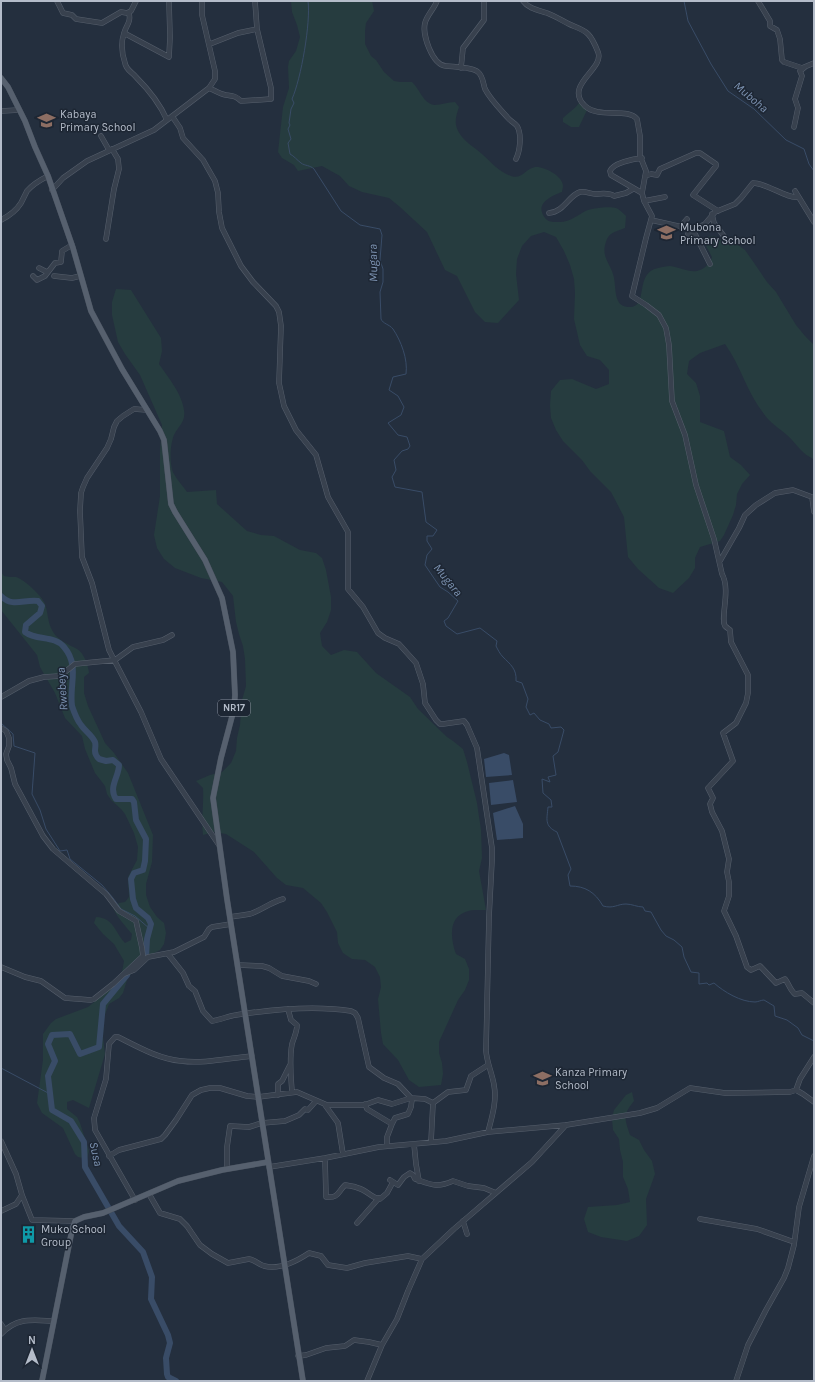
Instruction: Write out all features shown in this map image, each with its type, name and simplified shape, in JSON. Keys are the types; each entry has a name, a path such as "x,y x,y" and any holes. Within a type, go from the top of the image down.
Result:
{"main road":[{"name":"NR17","path":"1,78 8,87 48,176 72,244 87,301 94,319 164,440 171,504 205,560 222,598 233,652 235,695 234,709 221,758 214,798 231,924 303,1381"},
{"path":"42,1381 53,1321 75,1221 135,1200 178,1181 227,1169 268,1164"}],"street":[{"path":"57,1 63,13 72,14 76,19 102,23 121,12 129,13"},
{"path":"136,1 129,13 130,23 124,33 122,44 125,64 127,69 136,77 154,100 167,120"},
{"path":"124,33 169,57 169,1"},
{"path":"52,190 63,178 87,161 154,130 209,88 215,79 215,71 210,44 202,15 202,1"},
{"path":"209,88 225,95 236,96 242,101 272,98 257,29 255,1"},
{"path":"437,1 425,23 424,28 428,44 437,62 443,66 477,70 480,74 485,89 508,119 516,126 520,142 516,159"},
{"path":"461,68 463,48 484,20 484,1"},
{"path":"523,1 533,9 557,16 588,34 599,54 599,59 581,85 580,97 585,105 591,110 603,113 632,115 636,117 640,136 640,156 642,158 645,170 642,193 644,202 652,215 632,296 659,316 666,328 669,345 672,401 685,435 696,485 720,561 722,574 725,579 726,588 724,622 725,626 730,630 731,642 748,675 748,693 746,703 736,723 723,733 733,761 708,788 713,798 710,804 712,812 722,831 729,859 727,872 729,896 724,911 736,936 747,967 751,970 760,966 776,983 785,979 789,984 790,990 795,994 802,992 814,1003"},
{"path":"758,1 770,21 770,26 777,30 780,39 782,60 802,68 814,63"},
{"path":"210,44 238,33 257,29"},
{"path":"794,127 798,108 796,99 802,76 800,71 808,65"},
{"path":"1,111 19,110"},
{"path":"172,116 180,128 183,138 203,160 215,182 218,193 222,228 241,266 276,306 279,312 281,326 279,383 284,406 296,430 316,455 328,497 348,532 348,589 363,607 378,633 399,644 416,663 423,684 425,703 436,720 440,724 464,721 478,748 491,841 492,860 488,917 486,1061 495,1087 495,1098 488,1132"},
{"path":"101,136 118,159 119,169 114,189 106,239"},
{"path":"645,176 657,174 660,169 696,153 700,153 716,164 716,166 693,195 718,211"},
{"path":"642,158 632,159 612,167 610,170 611,174 633,189 642,193"},
{"path":"1,220 9,216 15,210 35,183 48,176"},
{"path":"651,220 691,229 699,227 705,224 712,214 734,204 742,198 753,183 774,188 794,198 798,197"},
{"path":"549,213 555,213 578,193 586,192 594,194 610,194 614,196 633,189"},
{"path":"795,191 814,222"},
{"path":"644,202 665,197"},
{"path":"712,214 714,223 726,239"},
{"path":"681,226 688,219"},
{"path":"691,229 688,234 695,234 710,264"},
{"path":"33,276 37,280 45,276 55,263 62,262 62,252 72,244"},
{"path":"40,268 47,272"},
{"path":"54,276 72,278 80,276"},
{"path":"147,410 134,409 118,421 114,427 111,439 87,478 81,493 82,557 92,583 109,650 141,712 160,759 220,847"},
{"path":"720,561 739,528 744,515 756,505 775,493 793,490 812,497 814,512"},
{"path":"1,697 29,681 60,676 75,664 115,660 133,647 163,640 172,635"},
{"path":"1,728 6,731 10,738 6,754 7,760 16,784 28,806 38,830 53,849 82,874 94,882 106,894 119,911 136,921 143,956 127,973 91,1000 65,998 41,981 24,977 1,967"},
{"path":"230,917 250,914 268,906 275,901 283,900"},
{"path":"127,973 134,970 148,957 174,952 204,937 212,926 231,924"},
{"path":"168,954 183,973 189,986 195,992 203,1011 212,1021 245,1014 288,1009 326,1008 351,1011 355,1013 358,1018 369,1067 384,1078 398,1084 411,1098 410,1112 395,1118 387,1137 387,1146"},
{"path":"238,965 262,966 269,968 282,976 309,981 316,984"},
{"path":"288,1009 291,1020 298,1025 292,1043 290,1065 292,1092"},
{"path":"135,1200 95,1130 94,1118 106,1079 109,1044 114,1037 118,1037 158,1055 180,1061 199,1061 252,1056"},
{"path":"796,1090 800,1079 814,1057"},
{"path":"278,1095 278,1084 282,1081 290,1065"},
{"path":"433,1103 448,1092 466,1090 471,1076 488,1065"},
{"path":"109,1156 118,1150 160,1138 165,1135 192,1095 201,1090 210,1088 220,1088 247,1096 258,1097 292,1092 325,1105 337,1106 365,1104 378,1100 392,1104 411,1098 433,1103"},
{"path":"268,1164 325,1158 387,1146 456,1139 488,1132 566,1125 640,1113 654,1109 690,1088 729,1093 790,1092 796,1090 814,1102"},
{"path":"227,1169 226,1147 230,1126 248,1127 262,1123 285,1121 299,1115 305,1109 308,1110 316,1101"},
{"path":"431,1142 433,1103"},
{"path":"365,1104 367,1108 392,1124"},
{"path":"325,1105 338,1123 342,1154"},
{"path":"368,1381 382,1345 397,1320 422,1259 463,1221 532,1162 566,1125"},
{"path":"1,1141 16,1174 22,1196 33,1221 75,1221"},
{"path":"414,1144 419,1181"},
{"path":"736,1381 748,1345 784,1278 794,1242 799,1207 813,1168 814,1156"},
{"path":"325,1158 326,1197 337,1196 345,1185 357,1187 367,1192 374,1198 379,1198"},
{"path":"357,1223 379,1198 383,1197 387,1193 392,1181 398,1184 410,1173 415,1179 431,1185 446,1185 452,1181 455,1181 470,1187 484,1188 496,1193"},
{"path":"149,1194 160,1213 180,1219 187,1226 200,1245 228,1263 249,1259 265,1266 284,1266 309,1253 321,1256 328,1266 347,1268 365,1263 408,1256 422,1259"},
{"path":"1,1211 16,1204 22,1196"},
{"path":"700,1219 757,1229 794,1242"},
{"path":"463,1221 467,1234"},
{"path":"3,1332 8,1326 26,1320 53,1321"},
{"path":"1,1324 3,1332"},
{"path":"298,1356 306,1355 326,1348 345,1346 354,1340 382,1345"}],"green space":[{"path":"291,1 372,1 374,11 366,23 365,31 365,44 371,56 376,60 384,72 394,81 412,82 427,102 437,105 455,102 459,107 456,116 456,125 460,134 467,142 503,172 511,176 518,177 532,168 539,167 557,175 562,182 562,192 545,201 541,209 545,218 550,222 566,221 588,210 594,209 610,207 616,208 622,212 626,216 625,228 610,235 607,239 604,250 613,274 617,299 623,306 635,306 641,297 643,283 650,271 670,266 689,271 697,271 710,263 712,257 705,244 705,238 714,236 721,240 730,239 745,250 767,282 776,292 796,325 814,345 814,460 804,453 789,437 766,417 758,406 731,352 725,344 700,353 689,361 687,374 696,383 700,396 700,422 724,431 730,457 741,465 750,475 742,484 737,494 733,515 724,535 720,541 700,547 695,558 695,568 689,578 673,593 659,588 638,569 628,557 624,517 611,492 563,441 551,418 551,391 560,380 572,379 596,389 609,384 609,370 600,360 587,356 580,345 574,319 574,279 564,251 556,237 544,232 531,236 522,246 517,259 516,274 519,300 498,323 485,322 475,312 457,276 445,270 427,232 389,198 362,192 349,186 340,176 322,166 298,171 294,165 282,158 278,152 283,107 289,88 288,67 289,61 296,51 300,37 292,12"},
{"path":"579,103 587,110 579,127 571,127 563,122 563,118"},
{"path":"116,289 131,290 161,338 162,351 159,364 174,386 183,404 184,418 174,435 171,449 172,470 178,481 187,492 216,490 217,504 247,531 261,535 274,536 300,550 316,553 322,558 331,597 331,610 327,622 320,633 322,646 331,655 344,650 357,652 376,673 410,697 418,709 447,737 463,749 477,803 481,830 482,858 479,871 486,910 468,911 458,916 453,926 452,937 454,949 456,954 465,959 469,969 469,980 439,1042 439,1053 443,1074 441,1085 419,1087 409,1080 398,1060 383,1044 378,999 381,987 380,977 375,967 365,960 352,959 343,953 338,943 337,932 321,903 303,888 286,885 277,878 254,852 226,834 214,832 203,835 203,788 196,781 222,772 231,763 236,751 242,700 246,686 243,646 236,622 233,596 222,582 201,578 175,568 164,559 157,548 154,535 160,496 160,452 162,425 140,375 118,342 112,315 112,302"},
{"path":"1,572 4,576 19,578 37,593 44,601 53,632 63,642 77,649 84,656 89,673 84,677 84,693 88,706 105,743 128,773 153,835 152,862 146,884 146,895 150,907 157,917 164,923 166,933 164,944 160,950 152,954 128,977 123,993 119,998 109,1004 104,1017 103,1037 105,1054 89,1108 73,1100 67,1102 67,1109 77,1117 80,1123 89,1151 87,1159 78,1157 75,1154 63,1128 42,1113 37,1103 43,1060 43,1034 56,1019 88,1007 103,995 122,972 124,961 114,944 94,923 96,917 107,920 125,943 131,940 132,934 119,918 114,909 119,903 125,902 129,897 128,877 137,860 138,847 134,833 125,814 111,800 107,794 105,786 95,773 85,749 82,736 65,718 55,693 40,667 37,655 1,610"},
{"path":"632,1092 634,1101 626,1113 626,1120 630,1135 639,1140 652,1161 655,1174 646,1199 647,1225 639,1236 627,1241 601,1237 588,1232 584,1219 588,1207 617,1205 630,1202 628,1189 623,1177 623,1162 619,1139 613,1130 612,1119 614,1110 626,1095"}],"water":[{"path":"504,753 509,755 512,775 486,777 484,759"},
{"path":"513,780 517,802 491,805 489,783"},
{"path":"515,806 523,824 523,838 497,840 493,813"}],"waterway":[{"name":"Mugara","path":"308,1 309,10 307,36 299,78 292,99 294,103 291,109 290,125 288,129 291,139 288,143 290,154 304,165 314,169 341,211 360,225 380,229 382,235 380,260 383,269 383,282 380,292 381,319 393,329 399,339 406,362 406,374 393,377 389,390 398,396 404,407 401,415 388,423 398,435 407,437 410,446 408,449 402,451 394,460 396,470 392,477 395,487 422,492 426,522 437,530 433,536 427,536 427,541 432,549 427,555 425,565 440,587 458,601 448,618 444,621 446,626 457,634 480,628 497,641 496,646 514,670 516,681 522,683 528,699 526,707 530,715 534,713 540,720 549,724 551,728 561,727 564,730 558,752 553,756 556,775 548,777 550,782 542,779 543,793 551,800 552,807 548,807 547,822 548,825 557,832 571,869 568,875 570,886 580,887 589,891 597,897 603,906 613,907 628,904 643,907 645,911 651,912 666,936 674,940 682,947 684,957 691,972 699,973 699,984 707,983 709,985 714,983 728,993 750,1002 764,1000 774,1006 775,1016 787,1020 798,1028 802,1035 814,1041"},
{"name":"Muboha","path":"684,1 688,21 711,64 728,91 754,109 786,140 804,149 809,164 814,171"},
{"name":"Rwebeya","path":"1,596 10,602 38,601 42,606 40,613 26,625 25,632 30,635 50,639 60,643 69,654 73,668 71,698 72,706 78,721 94,740 95,753 98,758 106,761 113,760 119,765 113,786 116,799 132,799 134,802 136,820 146,839 143,870 134,873 131,879 133,899 136,908 148,918 151,924 147,939 146,957 141,962"},
{"path":"1,723 13,734 14,746 35,753 32,794 40,810 46,829 60,851 67,850 70,859 102,885 121,909 135,916 150,929"},
{"name":"Susa","path":"130,969 127,975 103,1004 99,1047 80,1054 70,1034 52,1035 48,1044 55,1061 48,1076 52,1110 71,1121 84,1142 85,1167 119,1226 143,1252 152,1277 151,1299 168,1335 170,1343 166,1358 167,1374 168,1377 176,1381"},
{"path":"1,1068 50,1094"}],"place":[{"name":"Kabaya Primary School","path":"47,120"},
{"name":"Mubona Primary School","path":"667,233"},
{"name":"Kanza Primary School","path":"542,1078"},
{"name":"Muko School Group","path":"28,1235"}]}
